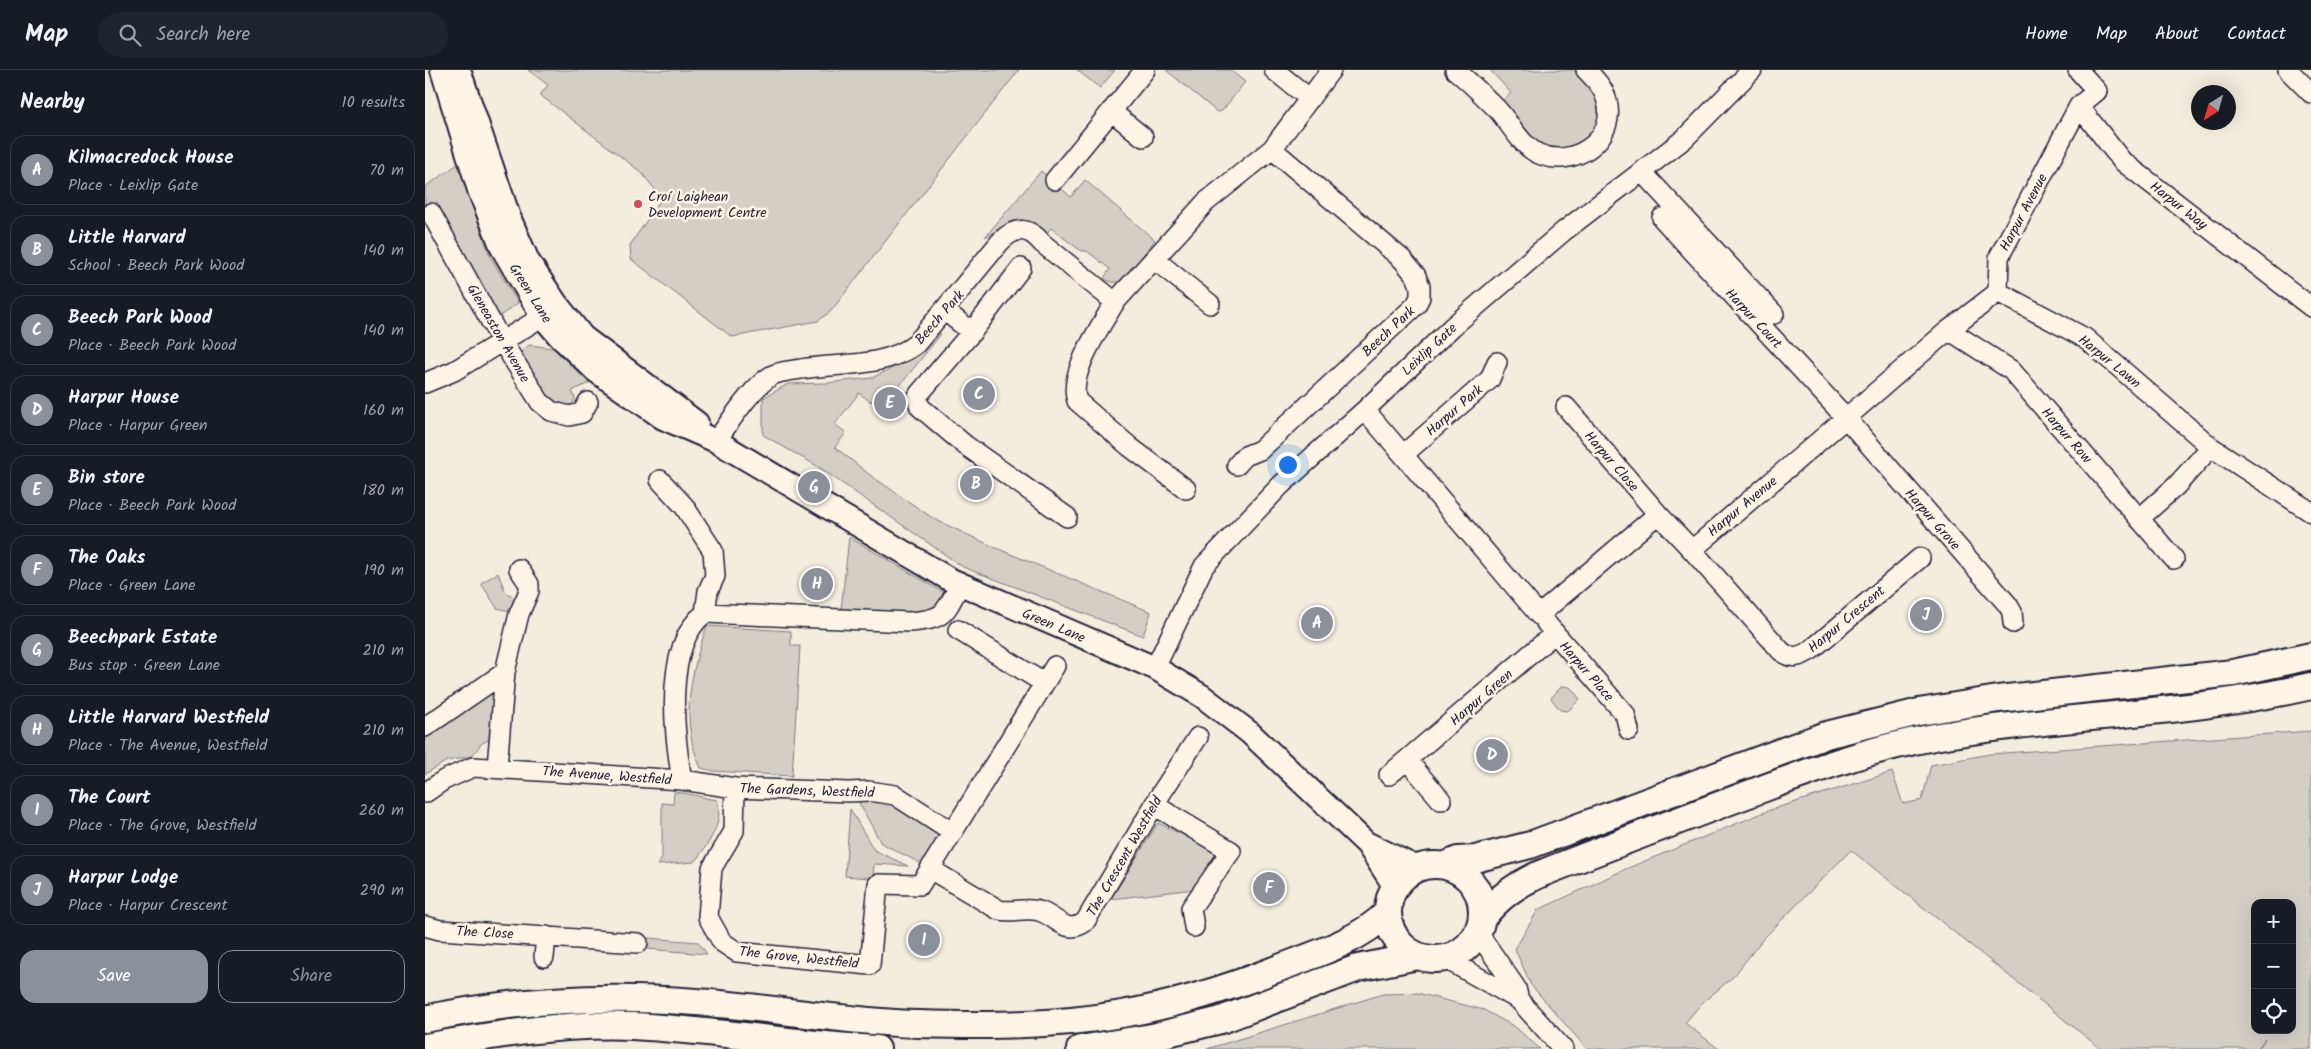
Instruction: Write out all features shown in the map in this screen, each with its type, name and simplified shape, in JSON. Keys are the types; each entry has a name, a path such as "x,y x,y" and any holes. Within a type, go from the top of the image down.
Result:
{"main road":[{"path":"1446,865 1458,860 1475,859 1530,846 1826,734 1919,712 1998,699 2233,673 2311,656"},
{"path":"1480,925 1482,903 1474,884 1459,870 1446,865 1434,864 1417,868 1395,887 1390,899 1388,912 1390,926 1396,938 1405,949 1418,956 1431,959 1444,958 1456,954 1467,947 1498,899 1519,883 1786,780 1883,749 1933,738 2035,722 2193,705 2311,686"},
{"path":"425,1019 537,1000 604,997 697,1002 916,1024 996,1025 1066,1022 1122,1014 1230,987 1308,957 1367,930 1388,912"},
{"path":"1080,1049 1152,1038 1221,1020 1358,968 1418,956"},
{"path":"425,1048 554,1028 631,1026 750,1035 877,1049"}],"street":[{"path":"1055,180 1145,70"},
{"path":"1274,70 1310,99"},
{"path":"1186,489 1130,447 1077,401 1074,392 1088,348 1115,302 1209,199 1272,149 1331,70"},
{"path":"1455,70 1497,110 1531,149 1544,156 1565,158 1583,153 1597,142 1606,125 1608,103 1603,91 1586,70"},
{"name":"Leixlip Gate","path":"1155,668 1204,566 1281,485 1365,410 1467,314 1564,231 1684,139 1753,70"},
{"path":"2078,70 2097,92 2079,106"},
{"path":"2287,70 2311,93"},
{"name":"Green Lane","path":"450,74 549,310"},
{"name":"Green Lane","path":"450,74 479,190 502,248 549,310 635,378 691,418 716,441 808,494 881,540 960,584 1155,668 1202,696 1250,733 1367,844 1395,887"},
{"name":"Harpur Way","path":"2079,106 2122,161 2311,307"},
{"name":"Harpur Avenue","path":"1691,550 1945,333 1998,292 1999,257 2079,106"},
{"path":"1111,111 1143,137"},
{"name":"Beech Park","path":"1237,465 1245,456 1260,450 1267,444 1416,305 1420,297 1420,286 1416,276 1396,253 1272,149"},
{"path":"1643,172 1774,314"},
{"name":"Gleneaston Avenue","path":"431,213 501,340 540,402 551,411 569,416 582,412 588,402"},
{"name":"Harpur Court","path":"1662,218 1846,418"},
{"name":"Beech Park","path":"716,441 760,385 771,375 825,365 889,358 916,344 1008,234 1022,230 1034,233 1042,243 1115,302"},
{"path":"1154,259 1211,304"},
{"path":"1021,268 972,332 917,398 920,407 965,445 1067,517"},
{"name":"Harpur Lawn","path":"1998,292 2085,338 2211,447 2311,512"},
{"path":"425,383 454,371 549,310"},
{"path":"945,311 972,332"},
{"name":"Harpur Row","path":"1945,333 1955,334 2011,370 2174,559"},
{"name":"Harpur Park","path":"1404,454 1489,379 1497,362"},
{"name":"Harpur Close","path":"1566,407 1658,514"},
{"path":"1365,410 1539,615 1658,514 1691,550"},
{"name":"Harpur Grove","path":"1846,418 2007,605 2012,612 2013,623"},
{"path":"2139,519 2176,486 2211,447"},
{"path":"660,480 684,506 713,551 715,576 708,591 705,614 909,622 927,621 940,617 946,611 960,584"},
{"name":"Harpur Crescent","path":"1691,550 1781,651 1786,655 1800,657 1811,650 1919,558"},
{"path":"497,767 505,672 519,614 529,591 529,584 519,569"},
{"name":"The Avenue, Westfield","path":"425,793 444,780 473,767 682,780 673,701 676,673 689,629 705,614"},
{"name":"Harpur Place","path":"1539,615 1625,714 1629,730"},
{"path":"958,630 1044,683"},
{"name":"Harpur Green","path":"1389,775 1555,633"},
{"path":"930,869 1055,666"},
{"path":"425,727 505,672"},
{"name":"The Crescent Westfield","path":"930,869 999,910 1010,912 1039,911 1069,928 1076,928 1085,922 1154,805 1198,737"},
{"path":"1407,760 1441,800"},
{"name":"The Gardens, Westfield","path":"682,780 735,788 869,791 895,795 952,832"},
{"name":"The Grove, Westfield","path":"735,788 734,831 729,843 711,868 708,917 722,942 737,952 870,964 878,884 920,885 930,869"},
{"path":"1154,805 1231,851 1191,908 1194,927"},
{"name":"Green Lane","path":"1367,844 1417,868"},
{"path":"1480,925 1516,988 1519,1000"},
{"name":"The Close","path":"425,926 440,930 639,943"},
{"path":"544,957 546,936"},
{"path":"1444,958 1519,1000 1563,1049"}],"shaded area":[{"path":"528,70 1019,70 831,311 818,321 732,337 631,259 630,245 662,198 641,172 540,95 548,85"},
{"path":"1077,70 1115,70 1100,88"},
{"path":"1166,70 1230,70 1245,82 1222,111 1217,112"},
{"path":"1490,70 1575,70 1592,83 1603,109 1592,138 1563,151 1553,151 1535,143 1501,102 1511,93"},
{"path":"458,164 490,256 518,303 496,319 437,202 425,209 425,187"},
{"path":"1041,171 1071,197 1085,180 1155,240 1124,279 1114,282 1104,278 1110,269 1087,251 1081,251 1051,228 1046,234 1039,228 1005,227 985,237"},
{"path":"938,334 941,334 897,389 893,385 885,396 879,392 871,402 859,393 835,424 846,433 835,447 870,475 934,519 996,548 1151,612 1143,636 963,567 817,466 763,435 763,398 788,384 826,383 872,378 912,358"},
{"path":"529,345 553,348 589,383 572,391 575,398 572,406 559,408 541,397 518,355"},
{"path":"849,537 953,598 946,611 840,619"},
{"path":"498,573 505,591 516,599 509,611 497,608 481,583"},
{"path":"707,626 791,631 791,646 800,646 792,776 714,771 701,768 694,751 689,715 692,679"},
{"path":"1562,686 1570,687 1580,699 1568,711 1560,710 1551,698"},
{"path":"491,692 494,698 491,738 481,744 472,756 447,761 425,774 425,733"},
{"path":"2311,731 2311,1049 2258,1049 2265,1039 2257,1049 2101,1049 1851,850 1762,940 1734,976 1701,1004 1685,1023 1719,1049 1587,1049 1531,985 1515,949 1538,910 1628,868 1770,810 1892,772 1903,804 1922,800 1931,765 1990,754"},
{"path":"674,792 717,800 719,816 709,841 694,862 658,865 662,858 662,803 673,804"},
{"path":"857,799 893,802 938,834 937,840 922,864 881,843"},
{"path":"850,809 874,850 908,866 874,864 873,875 869,878 845,876"},
{"path":"1158,823 1219,852 1195,889 1111,899"},
{"path":"648,938 698,942 707,954 647,949"},
{"path":"1417,993 1484,1010 1515,1027 1540,1049 1207,1049 1383,994"}],"place":[{"name":"Croí Laighean Development Centre","path":"638,204"},
{"name":"Beech Park Wood","path":"979,394"},
{"name":"Bin store","path":"890,403"},
{"name":"Little Harvard","path":"976,484"},
{"name":"Beechpark Estate","path":"814,487"},
{"name":"Little Harvard Westfield","path":"817,584"},
{"name":"Harpur Lodge","path":"1926,615"},
{"name":"Kilmacredock House","path":"1317,623"},
{"name":"Harpur House","path":"1492,755"},
{"name":"The Oaks","path":"1269,888"},
{"name":"The Court","path":"924,940"}]}
